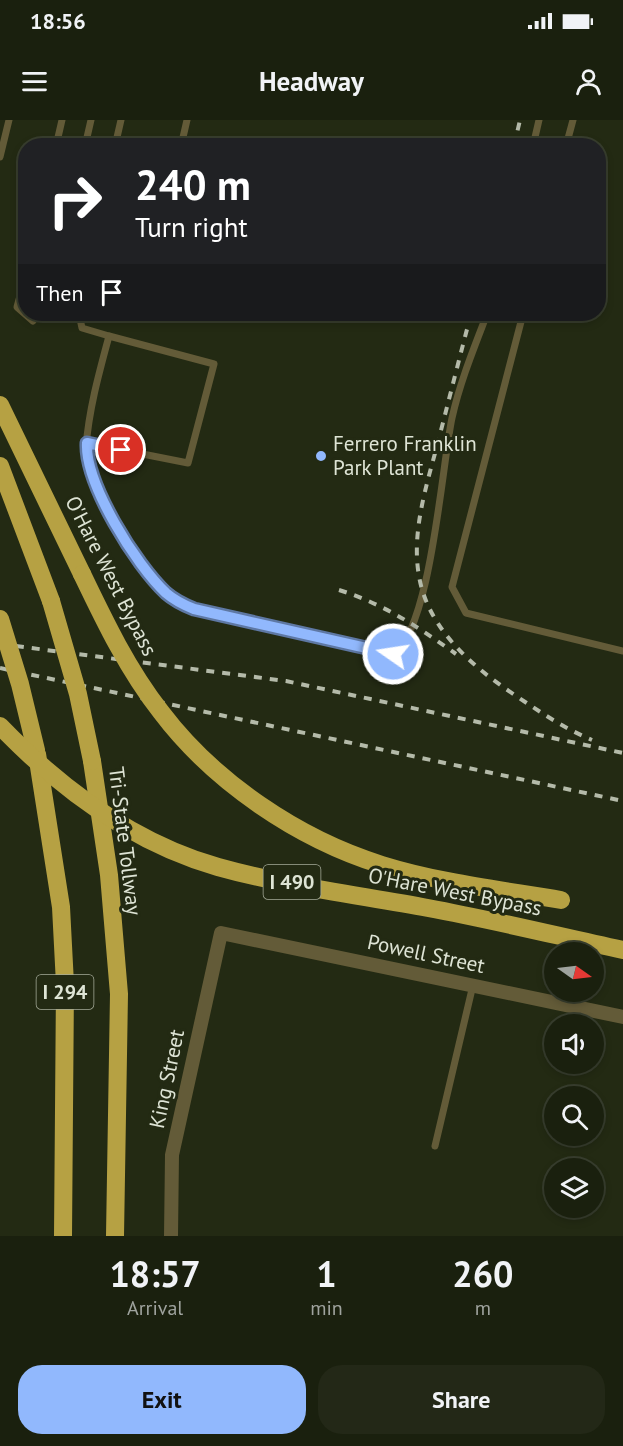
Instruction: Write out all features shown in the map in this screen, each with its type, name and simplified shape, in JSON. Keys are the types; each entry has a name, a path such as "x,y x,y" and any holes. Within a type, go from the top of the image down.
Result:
{"highway":[{"name":"O'Hare West Bypass","path":"0,405 118,647 161,713 198,753 235,786 299,828 382,865 476,886 561,900"},
{"name":"Tri-State Tollway","path":"0,466 51,602 78,694 92,761 109,875 119,994 115,1236"},
{"name":"I 294","path":"0,619 20,684 36,750 61,907 65,984 66,1096 63,1236"},
{"name":"O'Hare West Bypass","path":"0,726 29,756 70,792 121,824 170,849 218,867 446,911 623,950"}],"street":[{"name":"Powell Street","path":"221,933 623,1017"},
{"name":"King Street","path":"171,1236 172,1155 221,933"}],"lane":[{"path":"0,157 9,120"},
{"path":"58,138 62,120"},
{"path":"87,138 91,120"},
{"path":"117,138 121,120"},
{"path":"183,138 187,120"},
{"path":"535,138 539,120"},
{"path":"568,138 573,120"},
{"path":"80,321 82,328 214,364 188,463 87,443"},
{"path":"109,336 92,401 87,443 94,477 115,527 172,598 194,609 393,654 402,647 423,590 443,495 453,416 464,374 484,321"},
{"path":"521,321 452,587 466,613 623,651"},
{"path":"435,1146 473,986"}],"railway":[{"path":"516,138 520,120"},
{"path":"469,321 421,508 417,559 423,594 430,611 451,641 477,667 537,710 592,740"},
{"path":"339,590 371,602 400,617 456,654"},
{"path":"0,644 286,681 623,753"},
{"path":"0,668 623,801"}],"place":[{"name":"Ferrero Franklin Park Plant","path":"321,456"}],"route":[{"path":"121,450 87,443 86,447 94,477 115,527 164,591 172,598 194,609 393,654"}]}
